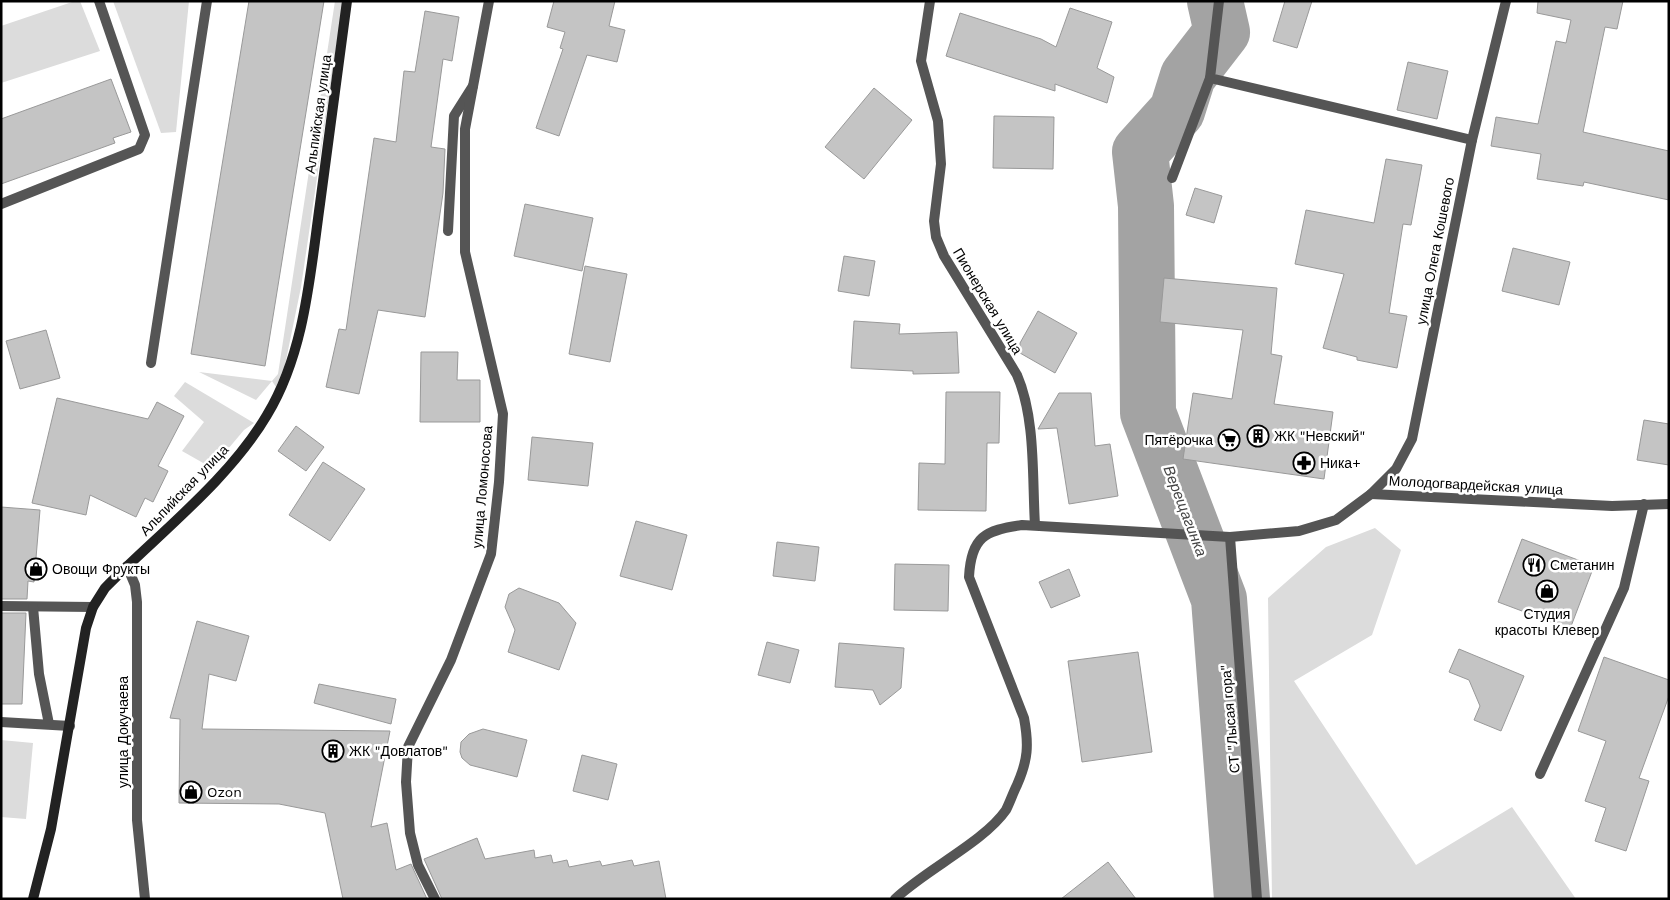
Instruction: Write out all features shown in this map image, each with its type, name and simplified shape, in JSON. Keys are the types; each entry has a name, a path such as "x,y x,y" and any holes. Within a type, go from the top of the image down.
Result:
{"street":[{"path":"1,204 139,149 145,135 99,1"},
{"path":"151,363 207,1"},
{"name":"Альпийская улица","path":"33,899 51,829 86,628 93,607 104,588 203,493 244,447 267,415 290,368 306,303 347,1"},
{"name":"улица Ломоносова","path":"435,899 418,865 410,833 406,782 408,747 451,660 491,554 500,482 502,414 465,252 465,129 489,1"},
{"name":"Пионерская улица","path":"930,1 921,61 938,121 941,164 934,221 936,237 944,256 1017,375 1023,388 1028,415 1035,525"},
{"path":"1172,178 1210,78 1219,1"},
{"name":"улица Олега Кошевого","path":"1371,494 1396,469 1412,439 1472,140 1506,1"},
{"path":"1210,78 1472,140"},
{"path":"448,231 454,116 473,85"},
{"name":"Молодогвардейская улица","path":"895,899 913,881 981,834 1006,810 1025,766 1028,740 1024,718 969,577 970,556 981,538 996,528 1035,525 1230,537 1299,531 1336,520 1371,494 1612,506 1669,504"},
{"path":"1540,774 1624,588 1644,504"},
{"name":"СТ \"Лысая гора\"","path":"1230,537 1257,899"},
{"name":"улица Докучаева","path":"127,566 135,585 137,602 137,820 145,899"},
{"path":"1,606 93,607"},
{"path":"33,607 39,674 49,724"},
{"path":"1,722 70,726"}],"shaded area":[{"path":"75,1 80,1 100,51 1,83 1,26"},
{"path":"113,1 189,1 176,132 161,133"},
{"path":"335,1 343,1 301,287 285,365 276,387 272,381 278,374"},
{"path":"199,372 272,381 256,400"},
{"path":"185,382 254,423 244,430 212,468 182,451 204,422 174,396"},
{"path":"1375,528 1401,550 1372,635 1294,681 1416,865 1512,807 1576,899 1272,899 1268,598 1326,547"},
{"path":"1,740 33,743 26,819 1,817"}],"building":[{"path":"249,1 324,1 265,366 191,354"},
{"path":"554,1 615,1 609,26 625,30 617,62 587,55 559,136 536,128 563,49 560,48 565,32 547,27"},
{"path":"1285,1 1312,1 1297,48 1273,41"},
{"path":"1538,1 1623,1 1617,29 1605,27 1583,132 1669,151 1669,200 1584,182 1583,186 1537,179 1541,154 1491,146 1496,117 1538,124 1556,41 1566,43 1571,20 1537,13"},
{"path":"1070,8 1112,22 1097,68 1114,77 1107,103 1055,84 1055,91 946,56 960,13 1041,39 1056,47"},
{"path":"425,11 459,17 452,61 443,59 431,147 445,149 443,193 425,317 378,310 359,394 326,387 339,329 346,330 374,138 396,142 404,71 415,72"},
{"path":"1408,62 1448,71 1437,119 1397,110"},
{"path":"111,79 131,132 113,138 115,143 1,184 1,119"},
{"path":"874,88 912,120 864,179 825,147"},
{"path":"994,116 1054,117 1053,169 993,168"},
{"path":"1386,159 1422,165 1411,225 1403,224 1389,313 1407,316 1397,368 1357,360 1357,357 1323,348 1344,274 1295,264 1306,210 1374,223"},
{"path":"1195,188 1222,196 1214,223 1186,215"},
{"path":"525,204 593,218 582,271 514,256"},
{"path":"1513,248 1570,262 1559,305 1502,291"},
{"path":"844,256 875,261 869,296 838,291"},
{"path":"585,266 627,274 610,362 569,354"},
{"path":"1164,278 1277,288 1271,354 1282,356 1274,404 1333,412 1324,479 1183,459 1193,393 1232,399 1243,330 1160,322"},
{"path":"1038,311 1077,333 1055,373 1020,353 1020,343"},
{"path":"854,321 900,324 899,334 957,332 959,373 913,374 913,371 851,368"},
{"path":"46,330 60,378 20,389 6,341"},
{"path":"421,352 458,352 457,380 480,380 480,422 420,422"},
{"path":"946,392 1000,392 999,443 987,443 986,511 918,510 919,463 945,464"},
{"path":"1059,393 1091,393 1095,446 1110,444 1118,496 1069,504 1057,428 1038,429"},
{"path":"57,398 148,419 157,402 184,416 158,466 168,471 153,502 145,498 136,517 90,495 86,515 32,503"},
{"path":"1644,420 1669,424 1669,465 1637,460"},
{"path":"296,426 324,447 306,471 278,451"},
{"path":"532,437 593,443 588,486 528,480"},
{"path":"323,462 365,489 330,541 289,515"},
{"path":"1,507 40,510 34,582 28,581 27,599 1,599"},
{"path":"636,521 687,535 672,590 620,576"},
{"path":"1522,539 1594,566 1570,629 1498,602"},
{"path":"777,542 819,547 815,581 773,576"},
{"path":"895,564 949,565 948,611 894,610"},
{"path":"1069,569 1080,596 1051,608 1039,582"},
{"path":"519,588 559,603 576,623 559,670 508,652 515,630 505,607 509,594"},
{"path":"1,613 26,613 22,704 1,704"},
{"path":"197,621 249,636 236,681 209,674 202,729 390,731 371,827 387,823 396,870 411,864 427,899 343,899 325,813 279,804 179,803 180,719 170,718"},
{"path":"767,642 799,650 790,683 758,675"},
{"path":"839,643 904,648 901,688 880,705 873,690 835,687"},
{"path":"1459,649 1524,676 1501,731 1474,720 1480,706 1469,680 1449,672"},
{"path":"1138,652 1152,752 1082,762 1068,661"},
{"path":"1604,657 1669,680 1669,696 1639,778 1649,781 1626,851 1595,841 1606,808 1585,801 1606,741 1578,731"},
{"path":"319,684 396,699 391,724 314,703"},
{"path":"483,729 527,740 517,777 470,765 462,758 460,752 461,742 469,734"},
{"path":"582,755 617,764 608,800 573,791"},
{"path":"477,838 485,859 534,850 535,858 551,855 553,863 567,860 569,867 600,861 602,866 632,860 634,866 659,861 666,899 442,899 424,859"},
{"path":"1108,862 1136,899 1061,899"}],"waterway":[{"name":"Верещагинка","path":"1215,1 1222,32 1188,76 1177,111 1140,152 1146,206 1148,413 1219,599 1242,899"}],"place":[{"name":"ЖК \"Невский\"","path":"1258,436"},
{"name":"Пятёрочка","path":"1229,440"},
{"name":"Ника+","path":"1304,463"},
{"name":"Сметанин","path":"1534,565"},
{"name":"Овощи Фрукты","path":"36,569"},
{"name":"Студия красоты Клевер","path":"1547,591"},
{"name":"ЖК \"Довлатов\"","path":"333,751"},
{"name":"Ozon","path":"191,792"}]}
